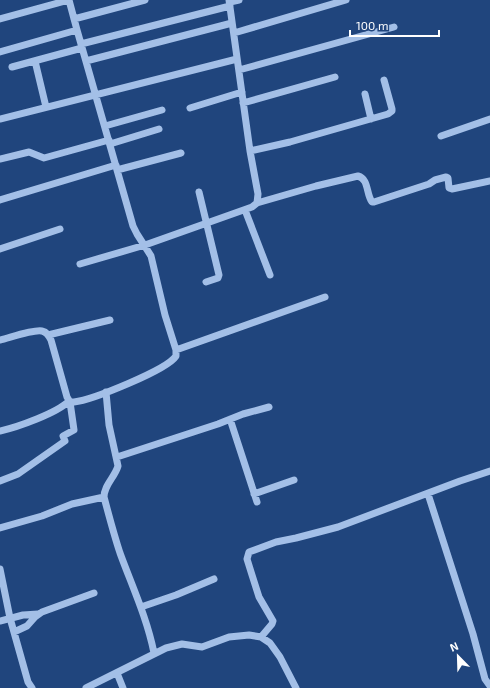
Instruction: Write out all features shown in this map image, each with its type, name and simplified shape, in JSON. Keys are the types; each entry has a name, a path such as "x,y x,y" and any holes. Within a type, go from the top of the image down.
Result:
{"street":[{"path":"0,19 69,0 133,226 151,256 165,316 176,350 175,358 157,370 106,392 78,402 70,401 63,407 14,428 0,431"},
{"path":"74,19 145,0"},
{"path":"12,67 239,0"},
{"path":"234,33 346,0"},
{"path":"230,3 243,104 258,194 257,203"},
{"path":"86,61 232,23"},
{"path":"239,70 394,27"},
{"path":"0,52 77,30"},
{"path":"0,119 237,59"},
{"path":"35,61 46,108"},
{"path":"243,104 335,77"},
{"path":"250,151 290,142 388,114 392,111 384,80"},
{"path":"190,108 242,92"},
{"path":"365,94 371,119"},
{"path":"105,126 162,110"},
{"path":"440,136 490,118"},
{"path":"0,159 29,152 44,158 159,129"},
{"path":"0,200 117,167 181,153"},
{"path":"80,264 145,245 245,210 257,203 358,176 364,181 369,198 372,202 446,177 448,178 449,188 452,189 490,181"},
{"path":"200,192 219,276 206,282"},
{"path":"245,210 270,275"},
{"path":"0,249 60,229"},
{"path":"176,350 325,297"},
{"path":"48,335 110,320"},
{"path":"0,340 35,331 42,331 48,335 70,401 74,430 63,436 65,441 18,474 0,481"},
{"path":"106,392 109,425 118,466 116,472 105,488 104,497 120,552 149,629 154,653"},
{"path":"117,457 269,407"},
{"path":"230,419 257,502"},
{"path":"263,636 272,624 272,618 259,597 247,559 249,552 276,542 338,527 490,471"},
{"path":"254,494 294,480"},
{"path":"428,494 473,634 485,679 490,686"},
{"path":"0,528 42,516 72,504 104,497"},
{"path":"0,569 10,618 28,682 32,688"},
{"path":"141,607 176,595 214,579"},
{"path":"0,621 23,615 38,614 94,593"},
{"path":"14,632 27,626 38,614"},
{"path":"86,688 166,648 182,644 202,647 229,637 249,635 263,636 270,643 296,688"},
{"path":"117,673 123,688"}]}
